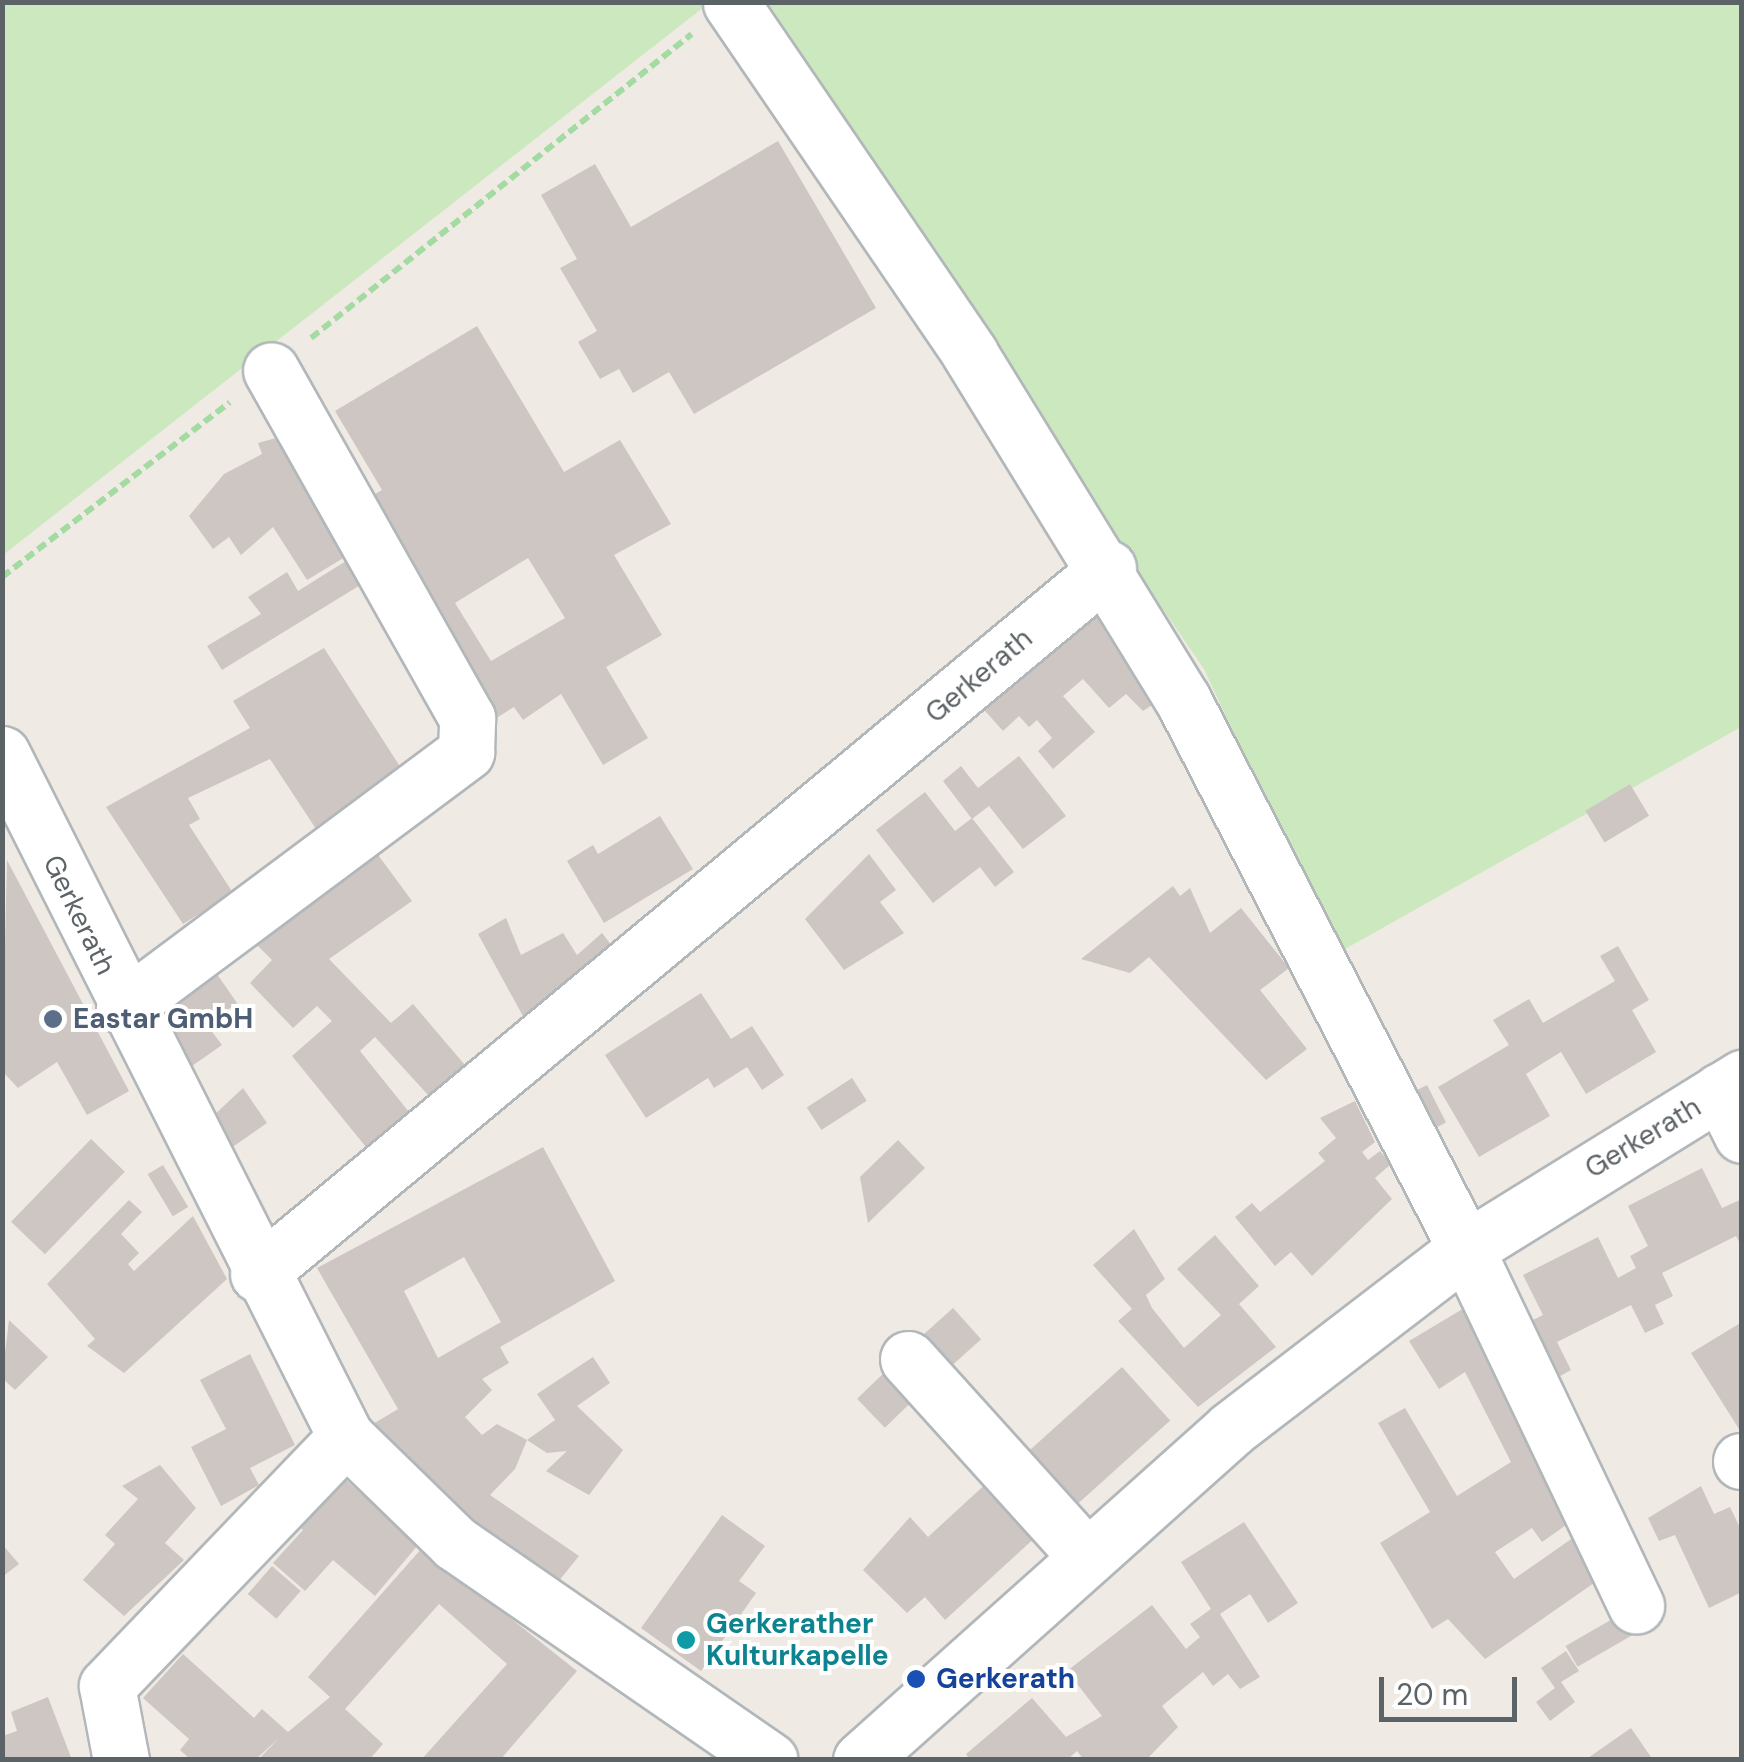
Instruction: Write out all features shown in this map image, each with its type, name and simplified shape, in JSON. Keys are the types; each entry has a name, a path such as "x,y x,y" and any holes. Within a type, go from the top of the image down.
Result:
{"street":[{"path":"732,2 1108,568 1466,1249 1636,1606"},
{"path":"124,1007 466,752 467,718 271,370"},
{"name":"Gerkerath","path":"258,1274 1108,568"},
{"name":"Gerkerath","path":"5,766 258,1274 346,1437 454,1543 714,1695 768,1760"},
{"name":"Gerkerath","path":"860,1760 1231,1430 1466,1249 1734,1102"},
{"path":"908,1359 1087,1558"},
{"path":"120,1760 107,1686 346,1437"}],"path":[{"path":"2,577 271,370 732,2"}],"green space":[{"path":"3,3 709,3 3,555"},
{"path":"747,3 1741,3 1741,727 1336,954 1204,669"}],"building":[{"path":"778,141 876,308 694,414 669,372 633,393 619,369 600,379 578,342 597,331 560,268 577,259 541,195 595,164 631,227"},
{"path":"477,326 564,472 620,440 671,524 614,555 662,635 606,667 648,738 603,765 561,694 523,720 514,707 490,722 363,501 382,490 335,411","holes":["528,558 565,618 491,661 455,603"]},
{"path":"294,433 360,548 307,580 273,527 241,555 229,537 213,549 189,516 224,474 262,454 258,443"},
{"path":"362,551 375,576 222,670 207,646 261,614 248,597 287,572 298,591"},
{"path":"1090,602 1167,695 1143,711 1126,694 1109,708 1083,679 1063,696 1095,732 1053,769 1038,751 1052,738 1037,720 1029,727 1019,716 1003,731 977,702"},
{"path":"324,648 408,779 320,835 270,759 188,798 200,819 189,825 233,893 183,924 106,807 250,728 233,701"},
{"path":"1019,756 1066,816 1023,849 989,806 972,819 943,781 961,766 978,788"},
{"path":"1630,784 1649,816 1604,842 1585,811"},
{"path":"925,792 955,831 972,818 1014,872 995,887 980,867 933,903 876,830"},
{"path":"660,816 693,869 604,923 567,861 593,845 598,854"},
{"path":"373,848 412,901 329,959 391,1023 413,1004 476,1078 440,1108 375,1037 360,1051 421,1127 379,1163 292,1056 332,1021 317,1006 293,1028 250,983 272,960 252,940"},
{"path":"869,854 896,890 880,902 904,933 844,970 805,919"},
{"path":"7,860 129,1091 87,1115 57,1062 18,1088 2,1071"},
{"path":"1173,886 1180,896 1190,888 1210,933 1241,908 1289,968 1260,990 1307,1049 1266,1080 1149,957 1130,973 1081,959"},
{"path":"506,918 521,955 563,933 577,955 602,933 619,955 524,1018 478,934"},
{"path":"1618,946 1649,1000 1632,1010 1656,1052 1586,1094 1561,1052 1526,1074 1550,1116 1479,1157 1438,1087 1509,1045 1493,1020 1529,999 1543,1023 1615,981 1600,956"},
{"path":"210,964 237,1003 207,1025 222,1045 192,1066 151,1006"},
{"path":"701,993 731,1039 752,1026 784,1075 762,1090 747,1067 714,1088 708,1078 646,1118 605,1055"},
{"path":"852,1078 867,1101 821,1130 807,1107"},
{"path":"1427,1085 1446,1122 1428,1132 1409,1094"},
{"path":"243,1088 267,1123 231,1148 212,1117"},
{"path":"1355,1101 1375,1142 1362,1152 1368,1160 1380,1151 1391,1164 1375,1178 1392,1199 1312,1276 1291,1252 1275,1266 1235,1217 1252,1203 1260,1212 1325,1161 1318,1153 1336,1138 1320,1118"},
{"path":"91,1139 125,1172 45,1254 11,1222"},
{"path":"898,1140 925,1168 868,1223 860,1177"},
{"path":"543,1147 615,1281 500,1347 509,1363 482,1379 492,1390 465,1417 482,1435 497,1424 527,1440 515,1469 490,1495 579,1556 554,1587 463,1519 373,1424 398,1409 317,1268","holes":["464,1257 501,1322 438,1358 404,1291"]},
{"path":"163,1165 188,1207 173,1216 148,1174"},
{"path":"1702,1168 1722,1208 1742,1199 1742,1247 1736,1236 1662,1273 1673,1296 1655,1305 1664,1324 1645,1333 1631,1305 1557,1342 1571,1370 1553,1380 1525,1324 1543,1315 1523,1275 1598,1237 1618,1278 1636,1268 1630,1256 1648,1246 1628,1206"},
{"path":"129,1200 142,1212 121,1234 139,1253 128,1264 134,1271 193,1216 227,1279 124,1373 87,1346 95,1339 47,1284"},
{"path":"1134,1229 1165,1279 1146,1295 1184,1348 1221,1315 1177,1269 1215,1235 1259,1286 1239,1304 1276,1347 1198,1407 1118,1321 1132,1309 1093,1265"},
{"path":"1471,1304 1574,1500 1560,1510 1569,1523 1542,1542 1532,1528 1495,1552 1514,1579 1577,1535 1604,1576 1485,1659 1448,1619 1432,1629 1380,1543 1430,1512 1378,1423 1405,1408 1457,1496 1511,1462 1465,1372 1439,1389 1409,1341"},
{"path":"953,1308 981,1339 949,1368 921,1337"},
{"path":"9,1320 48,1357 15,1390 2,1378"},
{"path":"1742,1322 1742,1428 1739,1429 1691,1353"},
{"path":"250,1354 295,1445 250,1468 259,1485 221,1506 191,1447 226,1429 200,1380"},
{"path":"593,1357 610,1383 577,1406 623,1450 589,1495 546,1471 567,1451 547,1453 527,1440 555,1420 537,1394"},
{"path":"1122,1367 1170,1421 1075,1506 1027,1453"},
{"path":"888,1369 916,1398 885,1428 857,1399"},
{"path":"160,1465 196,1508 165,1543 184,1560 124,1616 83,1580 115,1544 105,1535 138,1499 122,1486"},
{"path":"335,1470 418,1545 375,1596 333,1560 305,1591 273,1563 303,1530 291,1519"},
{"path":"990,1480 1039,1534 945,1620 925,1597 907,1613 863,1570 910,1517 928,1537"},
{"path":"1701,1486 1714,1514 1730,1507 1742,1532 1742,1592 1709,1608 1675,1535 1659,1541 1648,1518"},
{"path":"722,1515 765,1546 739,1581 756,1593 701,1671 641,1628"},
{"path":"1244,1522 1298,1603 1268,1623 1250,1594 1220,1614 1260,1677 1240,1689 1228,1674 1213,1686 1203,1672 1162,1706 1178,1727 1146,1760 1084,1760 1077,1751 1067,1760 970,1760 966,1754 1032,1698 1066,1737 1102,1716 1067,1671 1152,1605 1186,1649 1200,1637 1190,1624 1211,1609 1181,1562"},
{"path":"2,1544 19,1564 2,1577"},
{"path":"422,1548 577,1671 500,1760 421,1760 507,1664 439,1604 345,1709 383,1744 369,1760 258,1760 279,1738 255,1760 191,1760 180,1750 189,1739 143,1698 183,1654 254,1718 262,1709 288,1732 330,1697 308,1677"},
{"path":"272,1566 301,1591 276,1619 248,1594"},
{"path":"1621,1614 1633,1635 1578,1667 1566,1646"},
{"path":"1566,1651 1579,1671 1561,1682 1575,1702 1550,1721 1536,1702 1555,1688 1541,1668"},
{"path":"48,1697 72,1760 2,1760 2,1736 17,1731 11,1712"},
{"path":"1631,1728 1653,1760 1585,1760"}],"place":[{"name":"Eastar GmbH","path":"53,1019"},
{"name":"Gerkerather Kulturkapelle","path":"686,1640"},
{"name":"Gerkerath","path":"916,1679"}]}
